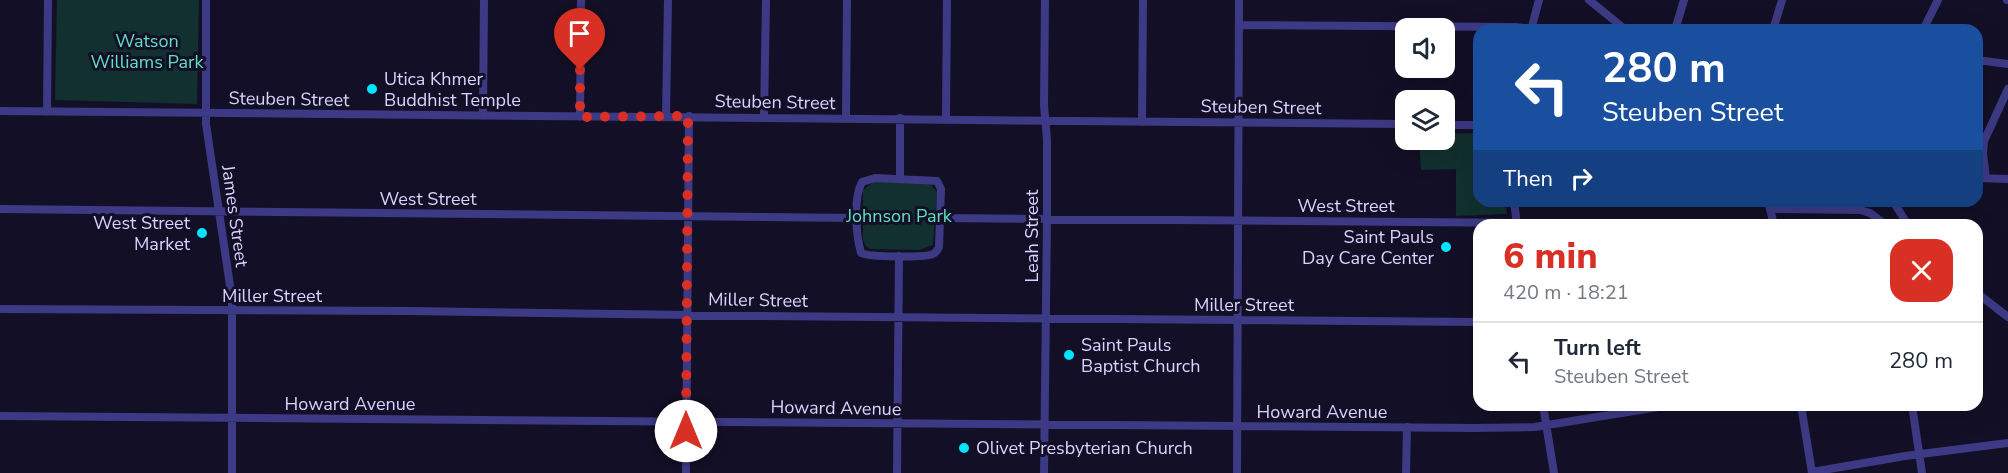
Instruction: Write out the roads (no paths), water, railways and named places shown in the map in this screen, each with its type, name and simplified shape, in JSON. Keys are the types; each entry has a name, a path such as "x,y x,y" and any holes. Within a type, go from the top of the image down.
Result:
{"street":[{"path":"47,112 48,0"},
{"name":"James Street","path":"206,0 206,113 232,311 232,473"},
{"path":"483,116 484,0"},
{"path":"580,117 581,0"},
{"path":"666,116 668,0"},
{"path":"764,117 766,0"},
{"path":"846,118 847,0"},
{"path":"946,118 947,0"},
{"name":"Leah Street","path":"1044,473 1047,220 1045,0"},
{"path":"1142,122 1143,0"},
{"path":"1237,473 1239,0"},
{"path":"1533,24 1539,0"},
{"path":"1589,0 1619,24"},
{"path":"1677,24 1684,0"},
{"path":"1775,24 1782,0"},
{"path":"1926,24 1938,0"},
{"path":"1239,25 1473,27"},
{"path":"1983,61 2008,64"},
{"path":"1983,154 1984,141 2008,89"},
{"name":"Steuben Street","path":"0,111 1395,124"},
{"path":"686,473 688,116"},
{"path":"900,118 900,178"},
{"path":"1455,124 1473,125"},
{"path":"875,178 900,178 937,181 941,189 939,247 930,255 866,256 861,253 857,218 858,189 862,182 875,178"},
{"path":"1983,178 2008,178"},
{"path":"1821,207 1847,208 1870,213 1878,219"},
{"name":"West Street","path":"0,209 857,218"},
{"name":"West Street","path":"940,219 1473,224"},
{"path":"897,473 899,256"},
{"path":"1983,298 2008,317"},
{"name":"Miller Street","path":"0,309 1473,322"},
{"path":"1544,411 1554,473"},
{"name":"Howard Avenue","path":"0,416 1494,428 1546,425 1634,411"},
{"path":"1802,411 1812,473 2008,443"},
{"path":"1913,411 1922,473"},
{"path":"1406,473 1407,427"}],"place":[{"name":"Utica Khmer Buddhist Temple","path":"372,89"},
{"name":"West Street Market","path":"202,233"},
{"name":"Saint Pauls Day Care Center","path":"1446,247"},
{"name":"Saint Pauls Baptist Church","path":"1069,355"},
{"name":"Olivet Presbyterian Church","path":"964,448"}],"park label":[{"name":"Watson Williams Park","path":"147,51"},
{"name":"Johnson Park","path":"899,216"}]}
